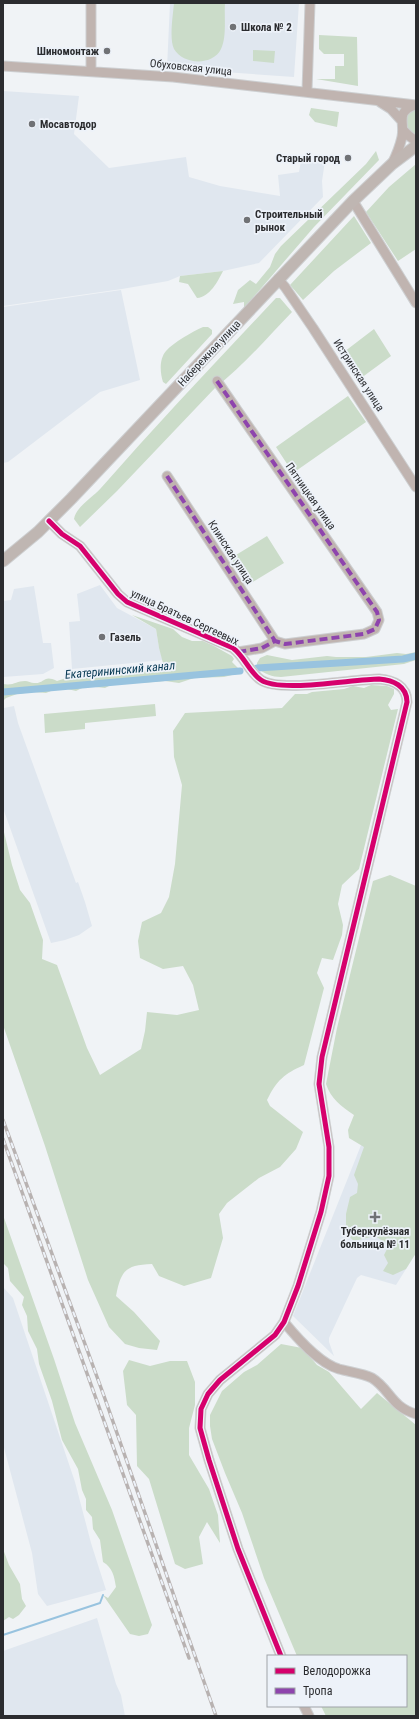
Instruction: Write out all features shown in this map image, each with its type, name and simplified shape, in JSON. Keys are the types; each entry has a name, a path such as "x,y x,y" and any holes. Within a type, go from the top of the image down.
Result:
{"main road":[{"name":"Набережная улица","path":"3,561 49,521 114,455 353,201 392,164 416,146"}],"street":[{"path":"91,71 92,3"},
{"path":"307,91 310,3"},
{"name":"Обуховская улица","path":"3,66 174,77 290,92 307,91 416,105"},
{"path":"375,100 391,109 409,136 416,141"},
{"path":"392,164 401,142 402,125 406,110 416,105"},
{"path":"353,201 416,302"},
{"name":"Истринская улица","path":"278,280 285,287 313,328 416,487"},
{"name":"Пятницкая улица","path":"217,382 377,612 379,618 377,626 364,634 285,644 275,641"},
{"name":"Клинская улица","path":"167,476 275,641"},
{"name":"улица Братьев Сергеевых","path":"49,521 62,534 80,546 118,594 127,602 218,641 238,652 254,674 262,681 269,684 288,686 379,679 397,683 407,695 389,779 322,1057 319,1084 329,1147 330,1168 328,1185 300,1279 284,1322"},
{"path":"238,652 262,648 275,641"},
{"path":"281,1655 238,1549 200,1428 201,1409 208,1394 220,1380 275,1336 284,1322 321,1360 340,1369 352,1371 372,1379 400,1408 416,1414"},
{"path":"304,1707 309,1716"}],"shaded area":[{"name":"Школа № 2","path":"170,3 299,3 294,77 167,68"},
{"path":"3,91 79,96 74,134 109,168 186,157 189,177 220,186 280,196 278,175 299,172 301,161 308,162 319,159 325,161 322,181 323,197 259,263 223,271 180,276 168,281 122,289 3,306"},
{"path":"121,290 140,380 100,392 8,462 3,463 3,307"},
{"path":"100,585 117,608 156,629 159,648 163,660 72,669 69,622 80,621 77,594"},
{"path":"34,586 43,643 51,643 54,668 43,674 3,677 3,601 11,600 14,589"},
{"path":"3,706 4,708 14,706 18,723 76,883 78,882 92,926 79,935 65,940 51,943 3,808"},
{"name":"Туберкулёзная больница № 11","path":"416,1007 416,1253 396,1285 361,1275 357,1278 329,1338 334,1356 293,1316"},
{"path":"3,1287 13,1298 75,1482 91,1543 106,1590 47,1606 38,1594 32,1553 3,1444"},
{"path":"97,1618 116,1684 121,1695 125,1716 3,1716 3,1651"}],"green space":[{"path":"174,3 225,3 224,38 221,49 217,55 205,61 191,61 178,54 174,49 172,39"},
{"path":"319,35 357,37 358,86 316,79 335,79 335,66 344,66 344,54 324,54 319,49"},
{"path":"253,50 275,51 274,63 253,61"},
{"path":"311,108 339,112 337,127 315,122 309,115"},
{"path":"412,110 416,111 416,135 408,131 405,122 407,114"},
{"path":"376,151 379,160 314,227 244,308 244,302 233,304 238,290 250,280 256,284 270,267 275,254 281,246 366,164"},
{"path":"416,164 416,249 398,261 366,212 389,187"},
{"path":"354,216 371,243 334,271 303,300 290,285"},
{"path":"223,271 210,292 202,297 197,298 188,284 179,282 180,276"},
{"path":"276,298 280,298 292,312 245,361 215,388 117,491 80,527 74,519 78,510 101,488"},
{"path":"203,327 208,327 212,330 212,334 166,384 163,382 161,366 162,358 166,351 178,341"},
{"path":"374,329 391,356 357,381 340,355"},
{"path":"348,396 366,422 293,473 276,447"},
{"path":"267,536 284,563 246,586 231,558"},
{"path":"132,615 173,629 182,637 192,641 203,641 214,646 232,656 234,659 232,662 239,669 240,673 224,677 194,678 179,683 165,681 140,683 130,682 113,684 105,688 86,686 76,691 63,688 46,693 33,692 17,694 6,698 3,701 3,684 25,681 38,683 49,678 57,681 72,676 84,675 98,677 111,671 133,674 164,667 156,629"},
{"path":"416,652 416,660 404,664 281,677 269,675 257,668 257,663 260,658 267,655 292,660 327,656 366,657"},
{"path":"371,685 387,686 394,689 394,694 388,705 391,710 398,709 359,869 342,885 338,904 343,925 342,935 333,960 322,958 317,973 324,988 304,1065 291,1071 282,1078 274,1087 267,1100 270,1106 303,1132 296,1149 280,1167 259,1178 227,1203 219,1214 223,1238 211,1278 184,1286 159,1276 152,1264 136,1266 126,1271 120,1280 116,1296 134,1312 160,1341 157,1350 139,1348 125,1344 109,1327 88,1280 45,1146 3,1025 3,828 20,890 30,903 43,940 42,959 57,965 87,1048 100,1075 141,1049 147,1012 177,1015 199,1010 193,985 183,966 163,969 140,958 138,941 142,922 161,913 169,897 175,864 182,785 174,757 173,731 185,713 282,708 295,694 307,694 312,692 344,689 353,686 364,688"},
{"path":"155,704 156,716 85,723 85,729 45,733 44,714"},
{"path":"390,875 416,886 416,1253 406,1269 393,1275 383,1271 388,1263 384,1255 389,1245 375,1236 354,1241 346,1234 346,1214 350,1197 357,1193 358,1184 354,1175 364,1147 349,1138 348,1130 354,1115 334,1098 326,1084 337,1028 373,881"},
{"path":"3,1215 75,1423 112,1510 152,1625 148,1634 139,1636 130,1634 103,1595 108,1598 116,1587 114,1576 109,1567 103,1562 100,1540 93,1529 92,1517 86,1510 86,1499 82,1490 78,1469 62,1440 52,1401 39,1364 37,1349 28,1331 27,1316 22,1305 24,1297 10,1281 8,1268 3,1263"},
{"path":"281,1344 302,1348 317,1365 329,1372 361,1409 377,1393 416,1425 416,1716 326,1716 322,1707 407,1707 407,1655 297,1655 264,1578 242,1513 212,1439 210,1426 210,1415 222,1391 244,1372 257,1365"},
{"path":"129,1360 150,1366 170,1361 187,1361 195,1382 195,1405 189,1428 189,1455 209,1489 218,1515 220,1543 207,1522 199,1537 203,1564 185,1569 175,1564 149,1479 137,1466 136,1415 127,1405 123,1371"},
{"path":"3,1549 9,1565 20,1584 22,1599 26,1606 19,1615 13,1619 9,1617 3,1621"}],"waterway":[{"name":"Екатерининский канал","path":"257,668 403,659 416,656"},
{"name":"Екатерининский канал","path":"3,692 240,671"},
{"path":"3,1635 100,1603 103,1595"}],"railway":[{"path":"3,1120 104,1396 216,1716"},
{"path":"3,1139 189,1658"}],"marked path":[{"path":"217,381 377,612 379,620 375,629 364,634 285,644 275,641 262,648 238,652"},
{"path":"167,476 275,641"}],"cycle path":[{"path":"49,521 62,534 80,546 118,594 127,602 233,648 241,656 253,673 261,680 270,684 300,685 379,679 394,682 402,688 406,696 407,702 322,1057 319,1084 329,1147 329,1176 321,1212 298,1286 284,1322 275,1335 220,1380 208,1394 201,1409 200,1428 209,1460 238,1549 281,1655"}],"place":[{"name":"Школа № 2","path":"233,27"},
{"name":"Шиномонтаж","path":"107,51"},
{"name":"Мосавтодор","path":"32,124"},
{"name":"Старый город","path":"348,158"},
{"name":"Строительный рынок","path":"247,220"},
{"name":"Газель","path":"102,637"},
{"name":"Туберкулёзная больница № 11","path":"375,1217"}]}
